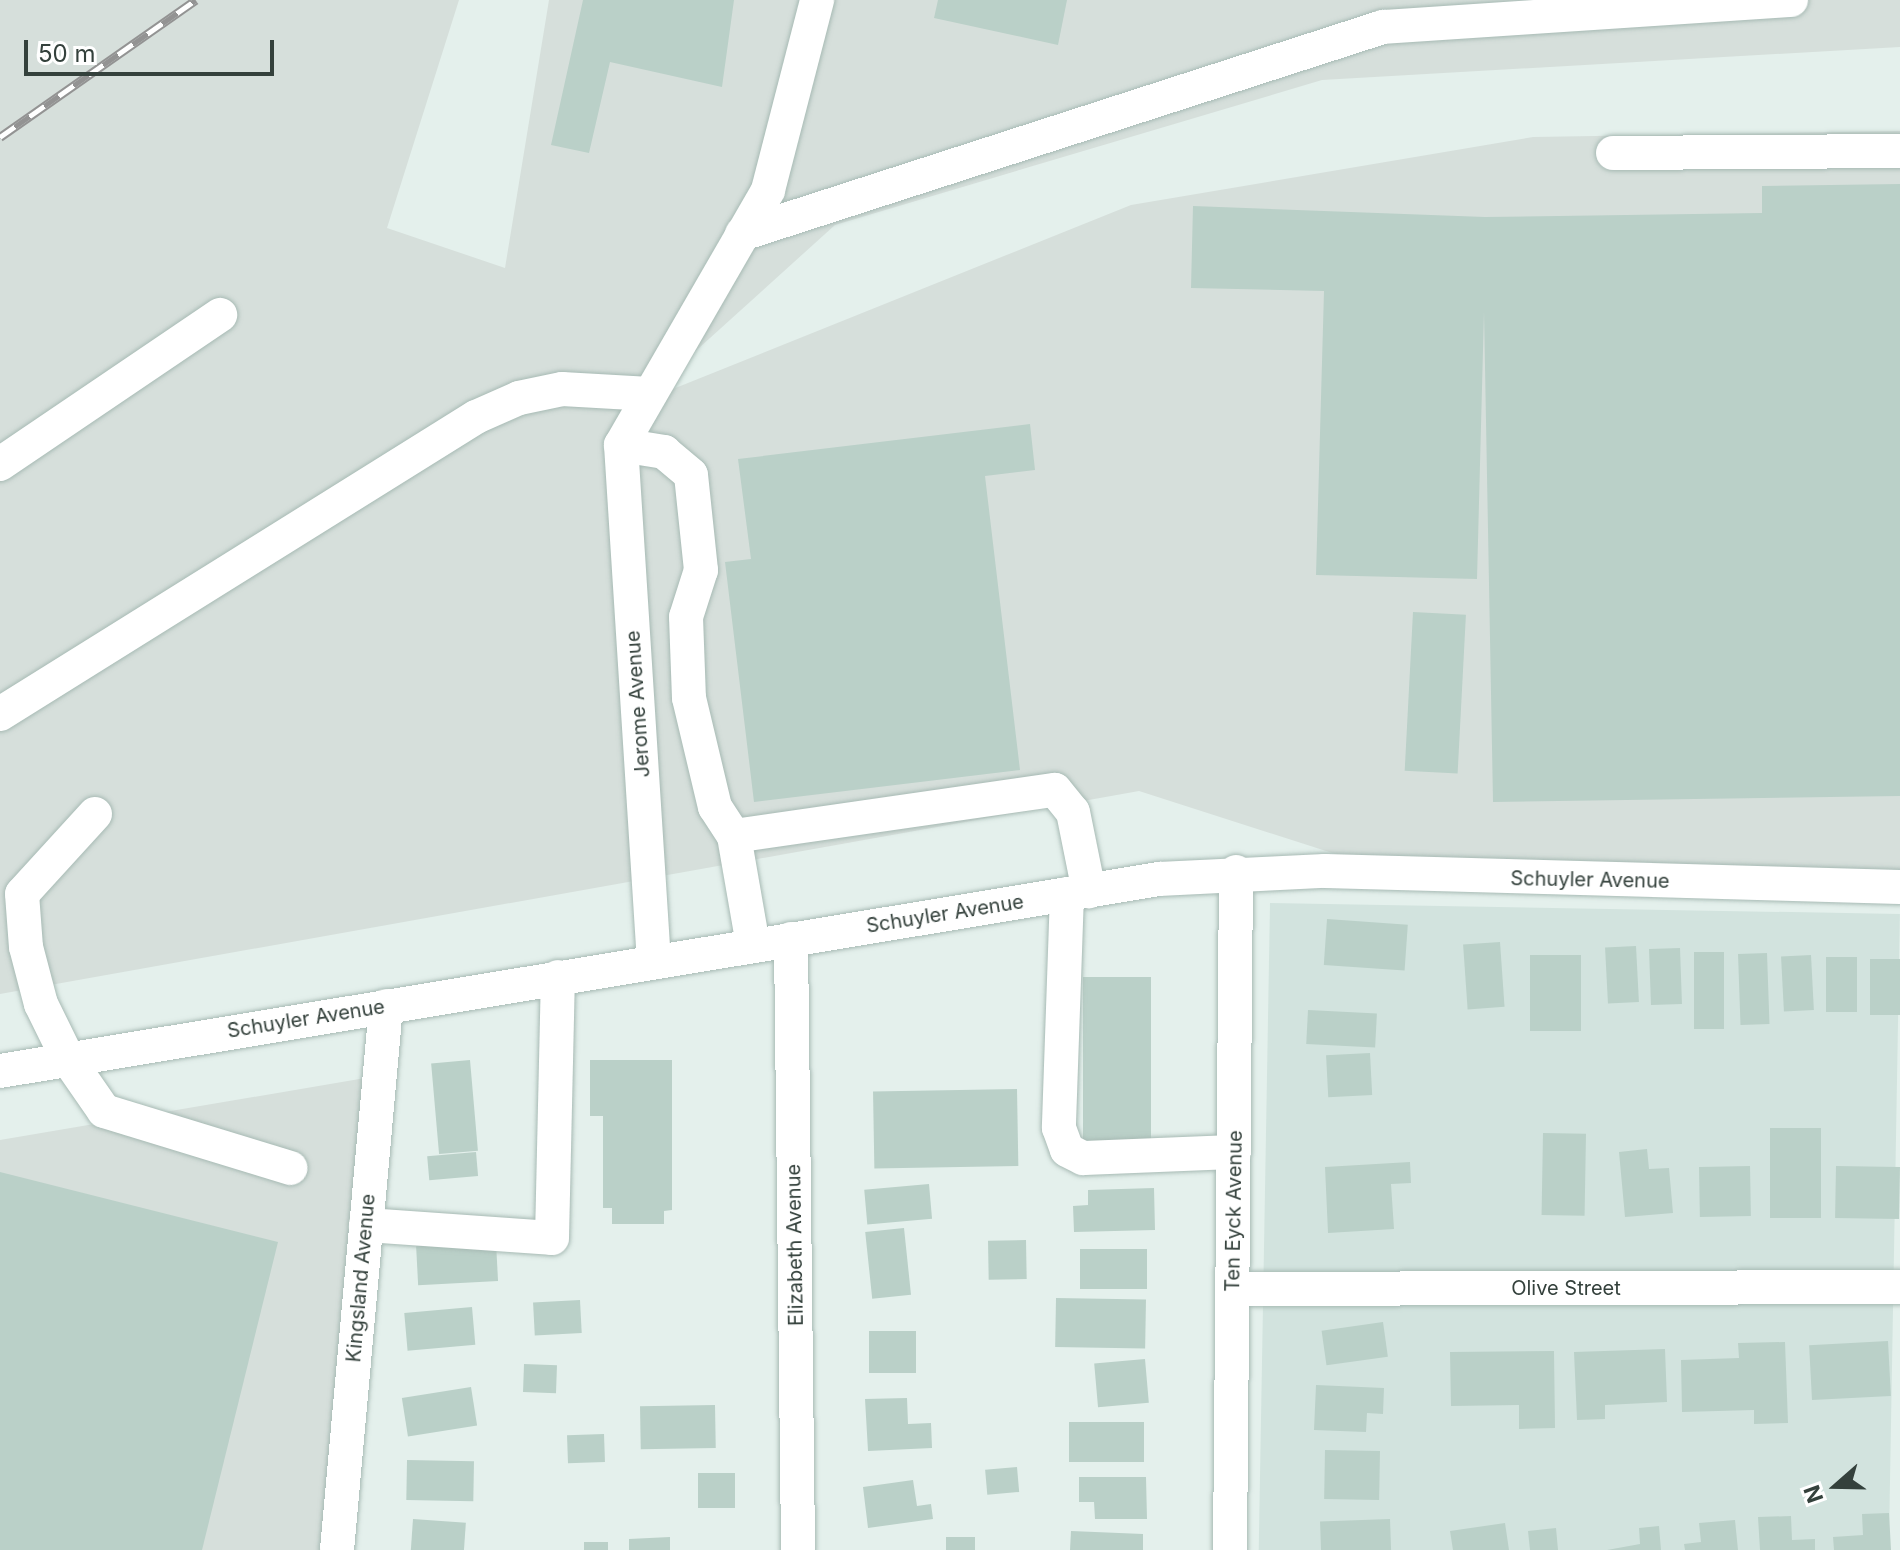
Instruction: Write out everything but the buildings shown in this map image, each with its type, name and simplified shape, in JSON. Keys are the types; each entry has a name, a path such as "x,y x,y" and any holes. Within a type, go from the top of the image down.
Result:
{"street":[{"path":"753,945 734,836 715,807 689,698 686,617 701,570 691,475 664,452 621,445 768,190 817,0"},
{"path":"1360,34 1370,0"},
{"path":"742,234 1383,27 1791,0"},
{"path":"1613,153 1900,151"},
{"path":"0,464 220,315"},
{"path":"0,714 476,417 519,398 562,389 650,394"},
{"name":"Jerome Avenue","path":"621,445 654,962"},
{"path":"734,836 1055,790 1073,812 1078,892 1059,1128 1067,1150 1083,1158 1234,1152"},
{"path":"95,814 22,894 26,947 37,990 68,1059 104,1111 291,1168"},
{"name":"Schuyler Avenue","path":"0,1071 1078,892 1236,872 1900,887"},
{"name":"Ten Eyck Avenue","path":"1230,1550 1236,872"},
{"name":"Elizabeth Avenue","path":"791,939 798,1550"},
{"path":"366,1225 552,1238 558,977"},
{"name":"Kingsland Avenue","path":"337,1550 386,1006"},
{"name":"Olive Street","path":"1233,1289 1900,1287"}],"shaded area":[{"path":"0,0 459,0 387,228 505,268 549,0 1900,0 1900,47 1322,80 835,225 638,403 1131,205 1533,137 1900,131 1900,887 1404,876 1139,791 0,994"},
{"path":"1270,903 1900,914 1889,1550 1259,1550"},
{"path":"377,1076 334,1550 0,1550 0,1140"}],"railway":[{"path":"0,137 196,0"}]}
